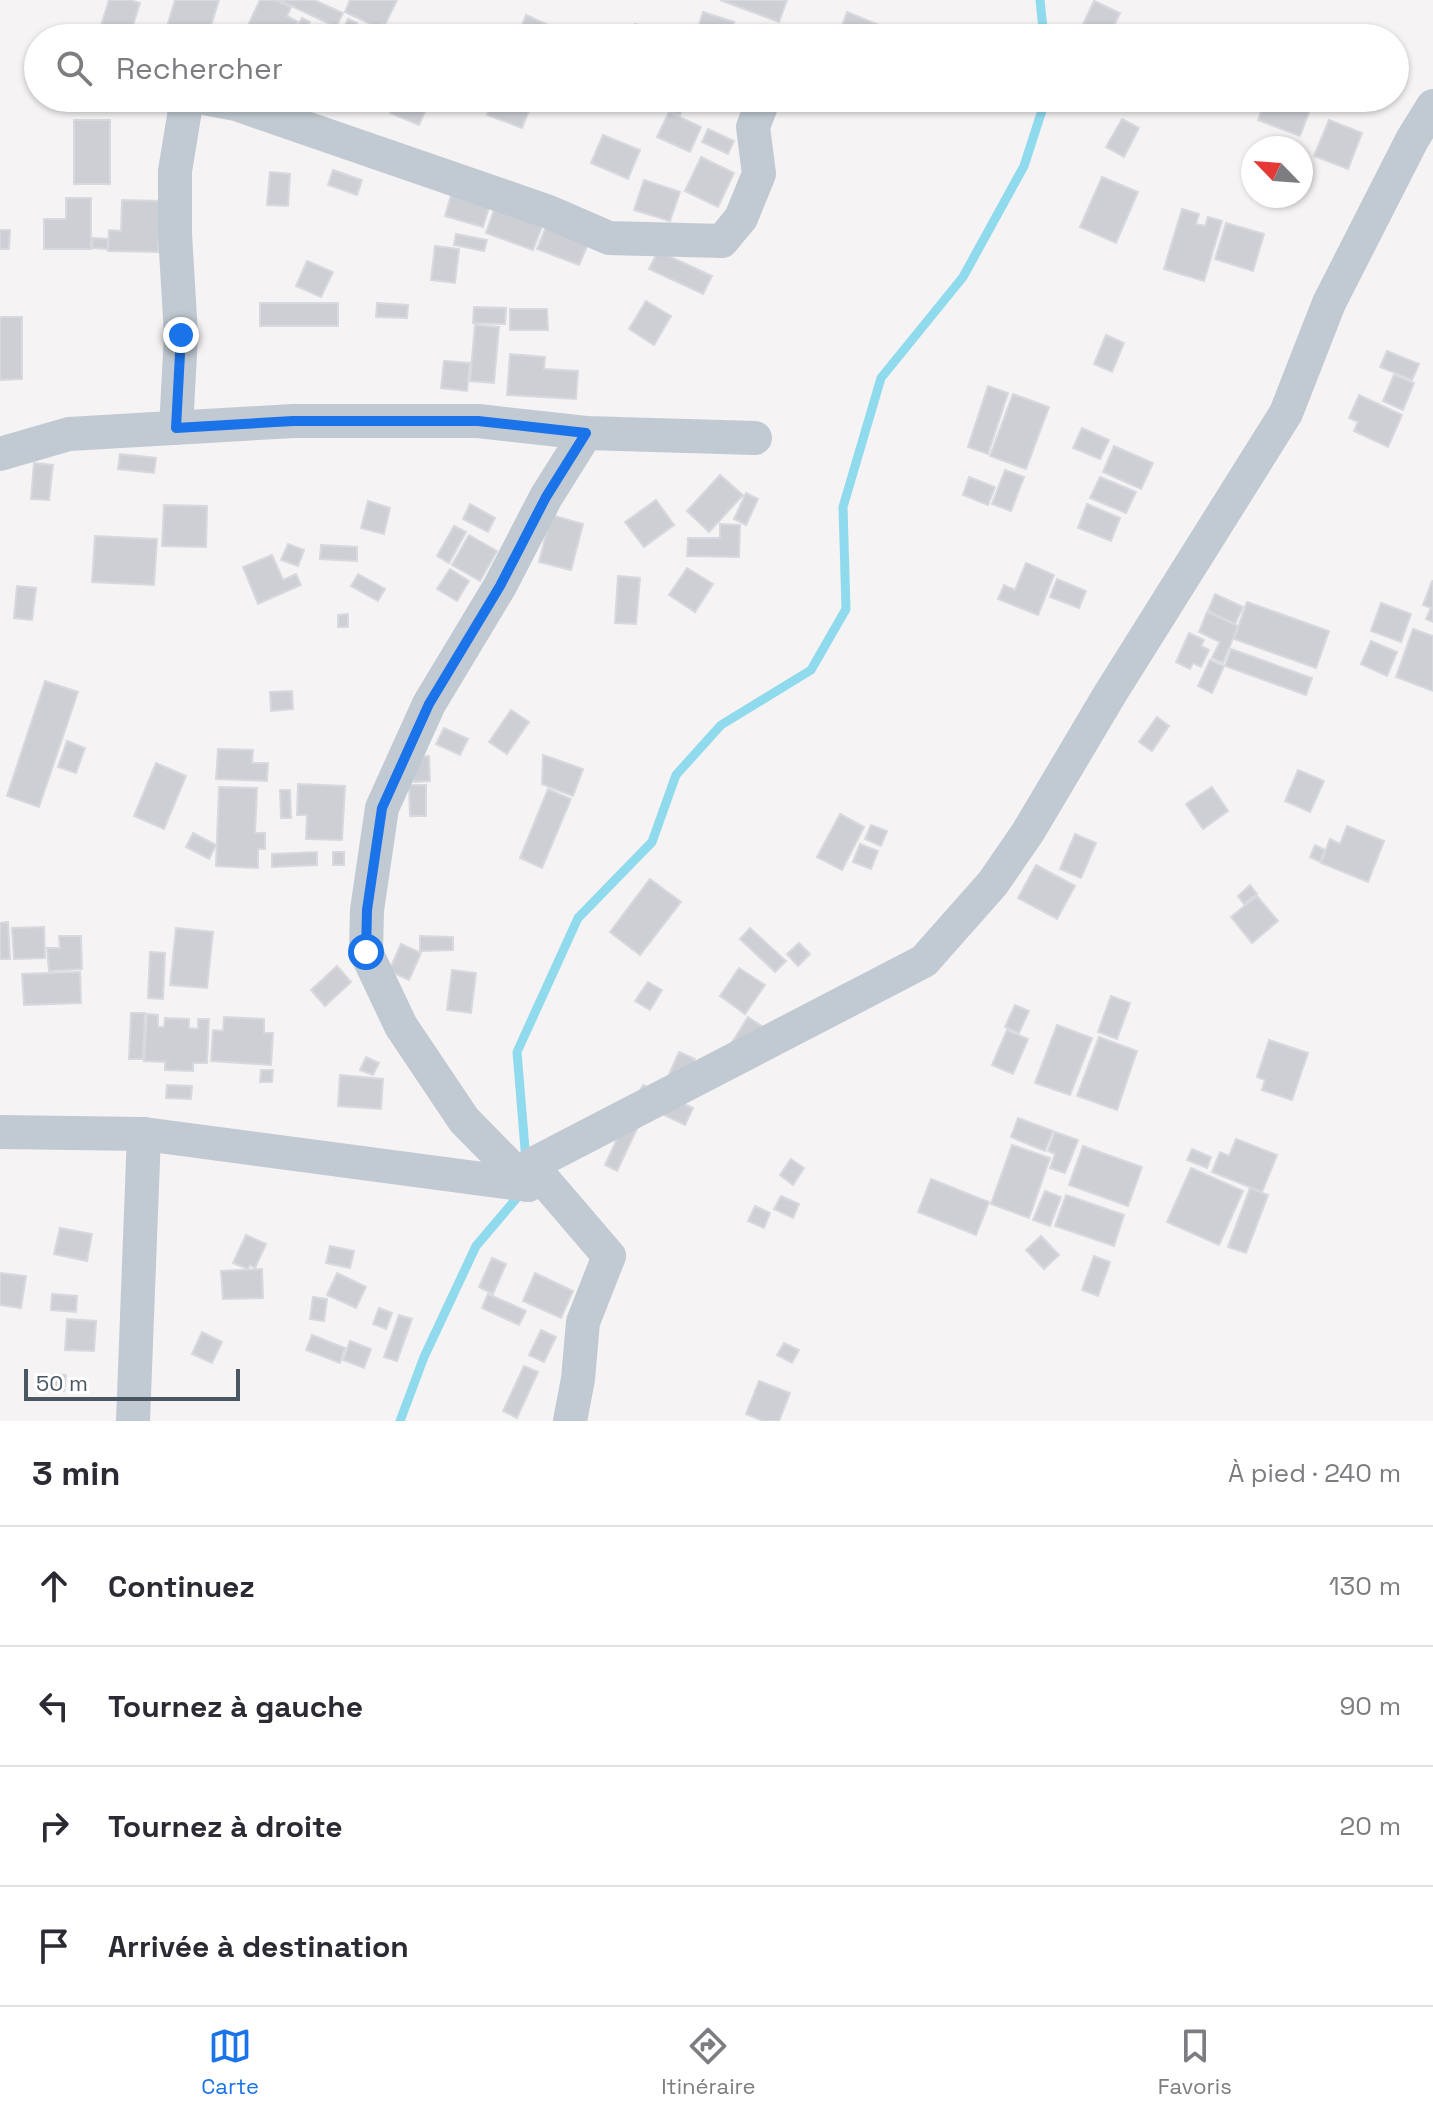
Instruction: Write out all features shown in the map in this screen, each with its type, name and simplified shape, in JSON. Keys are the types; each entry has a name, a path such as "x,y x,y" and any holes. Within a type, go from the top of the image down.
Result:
{"street":[{"path":"0,1132 144,1134 529,1175 924,961 993,883 1028,832 1110,694 1286,413 1329,303 1412,140 1433,106"},
{"path":"176,428 181,335 175,171 185,112"},
{"path":"259,112 549,212 609,238 722,241 741,218 759,174 753,127 759,112"},
{"path":"0,454 69,434 293,421 478,421 586,433 755,438"},
{"path":"570,1421 578,1379 583,1322 609,1256 529,1175 464,1120 401,1026 366,952 367,910 382,808 429,704 500,586 546,497 586,433"},
{"path":"133,1421 144,1134"}],"building":[{"path":"109,0 140,3 133,24 101,24"},
{"path":"175,0 219,0 211,24 168,24"},
{"path":"260,0 275,0 291,7 287,16 298,22 297,24 249,24"},
{"path":"279,0 314,0 343,13 338,24 330,24"},
{"path":"350,0 397,0 385,24 370,24 345,12"},
{"path":"720,0 787,0 779,22"},
{"path":"1094,1 1120,13 1115,24 1083,24"},
{"path":"703,12 734,22 733,24 699,24"},
{"path":"847,12 877,24 843,24"},
{"path":"526,15 546,24 522,24"},
{"path":"302,18 310,22 309,24 298,24"},
{"path":"390,112 425,112 419,125"},
{"path":"488,112 528,112 522,128 487,115"},
{"path":"669,112 701,127 690,152 657,137"},
{"path":"1261,112 1309,112 1300,136 1258,120"},
{"path":"1122,119 1139,128 1124,157 1106,147"},
{"path":"74,120 110,120 110,184 74,184"},
{"path":"1329,120 1362,133 1348,169 1314,156"},
{"path":"708,129 734,141 728,154 702,142"},
{"path":"603,135 640,150 628,179 591,163"},
{"path":"701,157 734,173 718,207 685,191"},
{"path":"333,170 362,180 357,195 328,185"},
{"path":"270,172 290,174 288,206 267,205"},
{"path":"1102,177 1138,192 1116,243 1080,227"},
{"path":"644,180 680,192 670,221 634,210"},
{"path":"452,192 490,204 483,227 445,216"},
{"path":"66,198 91,198 91,249 44,249 44,219 66,219"},
{"path":"122,200 160,201 158,252 108,251 109,230 121,231"},
{"path":"495,207 543,224 533,250 486,233"},
{"path":"1182,209 1199,214 1196,224 1205,226 1208,217 1222,221 1204,281 1164,269"},
{"path":"1226,223 1264,234 1253,271 1215,259"},
{"path":"546,227 588,244 579,265 537,249"},
{"path":"0,230 10,230 9,249 0,249"},
{"path":"456,234 487,240 484,251 454,245"},
{"path":"93,238 108,239 107,249 92,248"},
{"path":"435,246 459,249 455,283 431,280"},
{"path":"658,251 712,276 703,294 649,269"},
{"path":"307,261 333,272 321,297 296,286"},
{"path":"646,301 671,316 654,345 629,329"},
{"path":"260,303 338,303 338,326 260,326"},
{"path":"377,303 408,305 407,318 376,317"},
{"path":"474,307 506,308 505,324 473,323"},
{"path":"510,309 547,309 548,330 510,330"},
{"path":"0,317 22,317 22,379 0,380"},
{"path":"475,325 499,327 494,383 470,381"},
{"path":"1106,335 1124,343 1112,372 1094,364"},
{"path":"1387,351 1419,364 1412,380 1380,367"},
{"path":"510,354 545,357 544,369 578,371 576,399 507,395"},
{"path":"444,361 470,363 467,391 441,388"},
{"path":"1394,375 1414,383 1403,410 1383,401"},
{"path":"988,386 1008,393 988,454 968,447"},
{"path":"1013,394 1049,407 1026,469 990,456"},
{"path":"1359,395 1402,415 1388,447 1354,431 1358,422 1349,418"},
{"path":"1082,428 1109,440 1100,459 1073,448"},
{"path":"1114,446 1153,463 1141,489 1103,472"},
{"path":"120,454 156,458 154,473 118,469"},
{"path":"34,463 53,465 49,500 31,499"},
{"path":"1005,470 1024,477 1011,511 992,504"},
{"path":"720,475 743,495 709,532 687,511"},
{"path":"969,477 995,487 988,505 963,495"},
{"path":"1100,477 1136,492 1126,513 1090,498"},
{"path":"746,493 758,499 746,525 734,519"},
{"path":"656,500 674,525 644,547 625,522"},
{"path":"368,501 390,508 384,534 361,528"},
{"path":"470,504 495,518 488,532 463,519"},
{"path":"1087,504 1120,518 1111,541 1078,528"},
{"path":"164,505 207,506 206,547 162,546"},
{"path":"551,515 583,524 571,570 539,562"},
{"path":"720,524 740,525 739,557 687,556 688,538 720,538"},
{"path":"454,526 466,532 449,563 437,556"},
{"path":"469,535 497,551 480,581 452,565"},
{"path":"95,536 157,539 154,585 92,582"},
{"path":"288,544 304,550 298,566 281,560"},
{"path":"321,545 357,547 357,561 320,559"},
{"path":"272,555 283,580 296,574 301,585 258,604 243,567"},
{"path":"1026,563 1054,575 1038,615 998,599 1004,585 1015,590"},
{"path":"687,568 713,584 695,612 669,595"},
{"path":"450,569 469,581 457,601 437,589"},
{"path":"358,574 385,589 378,601 351,586"},
{"path":"618,576 640,578 636,624 615,623"},
{"path":"1057,579 1086,591 1079,608 1050,597"},
{"path":"1432,581 1433,622 1426,619 1431,608 1423,605"},
{"path":"17,586 36,588 32,620 14,618"},
{"path":"1215,594 1243,607 1235,624 1208,611"},
{"path":"1247,602 1329,631 1316,668 1234,639"},
{"path":"1381,603 1411,614 1401,642 1371,631"},
{"path":"1207,612 1238,626 1223,663 1212,658 1220,642 1199,632"},
{"path":"348,614 348,627 338,627 338,615"},
{"path":"1413,629 1433,636 1433,691 1396,677"},
{"path":"1189,633 1204,640 1201,646 1209,650 1201,667 1193,663 1190,669 1176,662"},
{"path":"1371,641 1397,652 1387,676 1361,664"},
{"path":"1231,649 1312,678 1306,695 1225,666"},
{"path":"1210,660 1224,666 1212,693 1198,686"},
{"path":"45,681 78,692 39,807 7,796"},
{"path":"292,691 293,709 271,711 270,692"},
{"path":"511,710 529,722 507,754 489,742"},
{"path":"1157,717 1169,726 1152,751 1139,742"},
{"path":"444,728 468,739 460,755 436,744"},
{"path":"67,741 85,748 76,773 58,767"},
{"path":"218,749 253,750 252,763 268,763 267,781 216,779"},
{"path":"543,755 583,769 573,796 542,784"},
{"path":"429,756 430,781 414,782 413,757"},
{"path":"156,763 186,776 164,829 134,816"},
{"path":"1298,770 1324,781 1310,812 1285,801"},
{"path":"298,784 345,786 342,840 306,839 307,815 297,815"},
{"path":"409,785 426,785 426,816 410,816"},
{"path":"219,787 257,788 255,833 265,833 265,849 258,849 258,868 216,866"},
{"path":"1212,787 1228,811 1203,829 1186,804"},
{"path":"548,789 571,799 542,868 520,858"},
{"path":"280,790 290,790 291,818 281,818"},
{"path":"840,814 864,827 842,870 817,857"},
{"path":"871,825 887,831 881,846 865,839"},
{"path":"1347,826 1384,841 1368,882 1321,863 1330,839 1340,844"},
{"path":"193,833 216,845 209,859 186,847"},
{"path":"1075,834 1096,843 1081,878 1060,869"},
{"path":"860,844 878,851 871,869 853,862"},
{"path":"1315,845 1325,850 1320,862 1310,857"},
{"path":"317,852 317,865 272,867 272,854"},
{"path":"333,852 344,852 344,865 333,865"},
{"path":"1036,865 1075,886 1057,919 1018,898"},
{"path":"650,879 681,902 640,955 610,932"},
{"path":"1250,885 1257,894 1244,904 1238,896"},
{"path":"1257,896 1278,921 1252,943 1231,917"},
{"path":"8,922 10,959 0,959 0,923"},
{"path":"44,927 45,958 14,959 12,928"},
{"path":"176,928 213,932 207,988 170,985"},
{"path":"750,928 786,961 775,972 740,939"},
{"path":"59,936 81,936 82,969 49,971 47,948 60,948"},
{"path":"420,936 453,937 453,950 420,951"},
{"path":"799,943 810,954 798,966 787,954"},
{"path":"401,944 421,953 409,980 389,971"},
{"path":"150,952 165,953 163,999 148,998"},
{"path":"337,966 351,982 325,1006 311,990"},
{"path":"739,968 765,985 745,1014 720,996"},
{"path":"452,970 476,973 471,1013 447,1010"},
{"path":"80,972 81,1003 24,1005 22,974"},
{"path":"648,982 662,990 650,1010 635,1001"},
{"path":"1111,996 1130,1003 1117,1039 1098,1032"},
{"path":"1015,1005 1029,1011 1019,1033 1005,1027"},
{"path":"131,1013 145,1013 143,1059 129,1059"},
{"path":"147,1014 158,1015 158,1027 164,1027 165,1018 189,1019 189,1028 198,1029 198,1019 209,1019 207,1063 193,1063 193,1071 165,1070 165,1062 144,1061"},
{"path":"224,1017 264,1019 264,1033 273,1033 271,1065 211,1061 213,1030 223,1031"},
{"path":"748,1017 774,1034 726,1052"},
{"path":"1057,1025 1092,1038 1070,1095 1035,1083"},
{"path":"1007,1030 1028,1039 1013,1074 992,1065"},
{"path":"1099,1037 1137,1051 1117,1110 1077,1096"},
{"path":"1269,1040 1308,1053 1292,1100 1262,1090 1265,1080 1257,1077"},
{"path":"679,1052 695,1059 678,1095 663,1088"},
{"path":"366,1057 379,1063 373,1075 360,1070"},
{"path":"261,1070 273,1070 272,1082 260,1082"},
{"path":"340,1075 383,1079 381,1109 338,1106"},
{"path":"167,1085 192,1086 191,1099 166,1098"},
{"path":"643,1085 693,1108 685,1125 635,1101"},
{"path":"632,1106 645,1112 617,1171 605,1165"},
{"path":"1018,1118 1053,1131 1045,1151 1011,1137"},
{"path":"1055,1132 1078,1140 1065,1173 1050,1168 1055,1154 1048,1151"},
{"path":"1236,1139 1277,1155 1262,1192 1212,1172 1220,1152 1229,1156"},
{"path":"1012,1145 1050,1158 1029,1218 991,1204"},
{"path":"1083,1146 1142,1167 1128,1206 1069,1185"},
{"path":"1192,1149 1211,1157 1207,1168 1187,1160"},
{"path":"791,1159 804,1168 793,1185 780,1175"},
{"path":"1191,1168 1243,1191 1219,1245 1167,1222"},
{"path":"931,1179 989,1202 976,1235 918,1212"},
{"path":"1250,1188 1268,1195 1246,1253 1228,1247"},
{"path":"1045,1191 1061,1197 1050,1226 1033,1220"},
{"path":"1066,1195 1124,1215 1114,1246 1055,1226"},
{"path":"781,1196 799,1204 793,1218 774,1209"},
{"path":"755,1206 770,1213 764,1228 748,1221"},
{"path":"60,1228 92,1234 87,1261 54,1254"},
{"path":"246,1235 266,1244 255,1268 250,1265 248,1269 233,1263"},
{"path":"1041,1236 1059,1255 1044,1269 1026,1250"},
{"path":"330,1246 354,1251 350,1268 326,1263"},
{"path":"1094,1256 1110,1262 1098,1296 1082,1290"},
{"path":"492,1258 506,1264 493,1294 479,1287"},
{"path":"262,1269 263,1298 223,1299 221,1271"},
{"path":"0,1273 26,1276 21,1308 0,1305"},
{"path":"337,1273 366,1287 356,1308 327,1295"},
{"path":"535,1273 573,1291 561,1318 523,1301"},
{"path":"52,1294 77,1296 76,1312 51,1310"},
{"path":"488,1294 526,1311 519,1325 482,1308"},
{"path":"313,1297 327,1299 324,1321 310,1319"},
{"path":"379,1308 392,1313 386,1329 373,1324"},
{"path":"399,1315 412,1319 397,1361 384,1357"},
{"path":"67,1319 96,1321 94,1351 65,1350"},
{"path":"541,1330 556,1337 544,1362 529,1355"},
{"path":"202,1332 222,1342 212,1363 192,1354"},
{"path":"312,1335 345,1348 340,1363 306,1350"},
{"path":"350,1341 371,1349 364,1368 343,1360"},
{"path":"784,1343 799,1350 792,1363 777,1355"},
{"path":"524,1366 538,1372 517,1418 503,1411"},
{"path":"47,1374 66,1375 64,1391 46,1390"},
{"path":"759,1381 790,1393 779,1421 763,1421 746,1414"}],"waterway":[{"path":"1040,0 1043,24"},
{"path":"526,1161 517,1052 578,918 652,842 676,775 721,725 811,670 846,609 843,507 881,378 963,277 1024,166 1041,112"},
{"path":"400,1421 424,1357 476,1246 521,1193"}],"route":[{"path":"181,335 176,428 293,421 478,421 586,433 546,497 500,586 429,704 382,808 367,910 366,952"}]}
